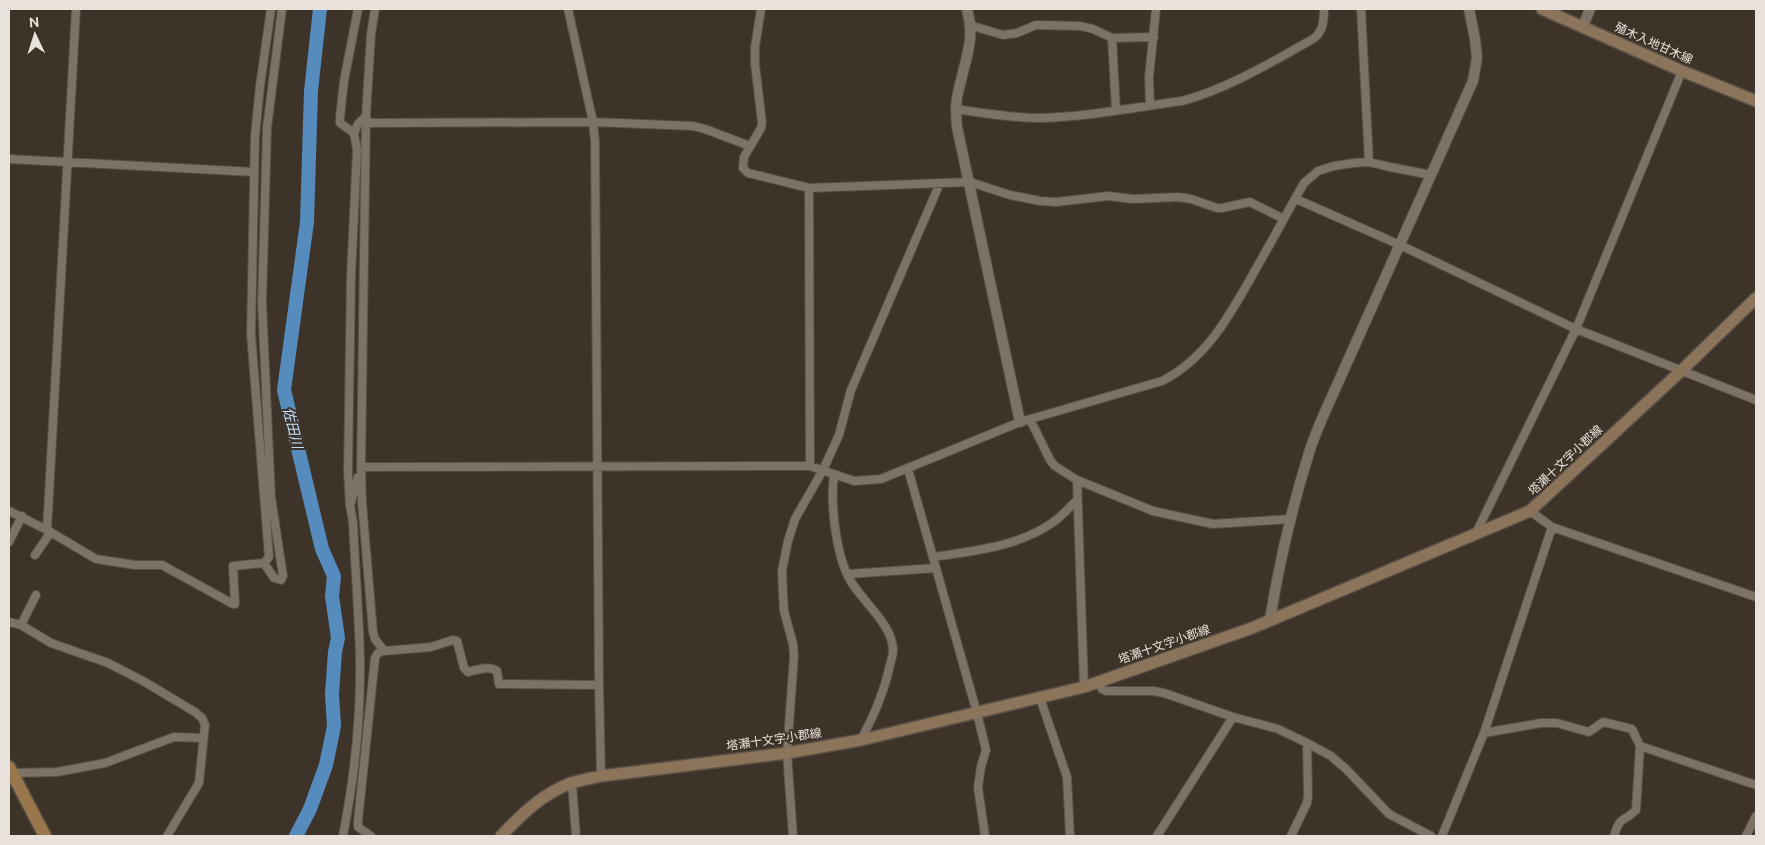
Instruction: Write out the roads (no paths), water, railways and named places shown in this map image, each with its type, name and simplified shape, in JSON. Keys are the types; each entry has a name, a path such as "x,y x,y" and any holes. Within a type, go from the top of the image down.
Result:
{"main road":[{"name":"殖木入地甘木線","path":"1542,9 1682,71 1756,101"},
{"name":"塔瀬十文字小郡線","path":"501,836 520,815 541,798 572,783 601,776 787,753 861,740 1084,687 1252,628 1475,535 1530,511 1681,372 1756,298"},
{"path":"10,771 45,836"}],"street":[{"path":"35,555 49,531 76,9"},
{"path":"9,511 22,516 96,559 134,565 162,564 233,604 235,604 233,566 264,563 269,557 251,334 255,136 271,9"},
{"path":"264,563 274,578 281,580 283,576 271,497 262,303 267,128 282,9"},
{"path":"354,133 342,125 340,117 344,81 358,9"},
{"path":"375,9 371,34 366,116 361,467 362,502 373,632 375,639 384,651"},
{"path":"568,9 594,122 595,141 601,776"},
{"path":"761,9 755,47 755,64 762,123 742,163 744,171 748,173 809,188 970,182 1010,195 1040,201 1056,202 1108,196 1133,199 1178,197 1191,199 1217,208 1250,202 1284,219"},
{"path":"967,9 970,47 957,94 955,109 957,127 1025,420 1050,460 1055,466 1077,480 1152,511 1213,524 1290,519"},
{"path":"1150,105 1150,77 1156,9"},
{"path":"955,109 1012,117 1040,118 1081,115 1198,97 1258,69 1313,40 1318,36 1322,28 1324,9"},
{"path":"1361,9 1369,162"},
{"path":"1270,620 1290,519 1309,451 1472,81 1477,58 1469,9"},
{"path":"1583,26 1590,9"},
{"path":"969,25 1009,35 1036,25 1080,26 1093,29 1112,38 1154,37"},
{"path":"1112,38 1116,110"},
{"path":"1475,535 1576,329 1682,71"},
{"path":"343,836 349,806 355,752 360,668 353,522 348,472 351,276 357,150 354,133 358,124 366,116"},
{"path":"366,116 368,123 594,122 693,126 750,146"},
{"path":"9,159 254,172"},
{"path":"361,467 810,466 834,476 854,481 881,478 908,469 1025,420 1162,381 1176,374 1208,344 1228,318 1304,183 1318,171 1334,166 1369,162 1390,168 1431,174"},
{"path":"793,836 787,753 794,656 793,644 784,611 782,571 788,541 795,519 823,470 839,435 851,390 940,183"},
{"path":"809,188 810,466"},
{"path":"1296,199 1400,245 1576,329 1756,400"},
{"path":"350,506 361,467"},
{"path":"908,469 934,557 986,750 978,788 985,836"},
{"path":"834,476 832,506 842,560 860,596 885,626 891,638 893,650 887,682 879,705 861,740"},
{"path":"1077,480 1084,687"},
{"path":"934,557 987,549 1027,537 1052,523 1077,500"},
{"path":"1530,511 1552,527 1756,597"},
{"path":"9,542 22,516"},
{"path":"1442,836 1484,733 1552,527"},
{"path":"848,574 936,568"},
{"path":"21,625 36,595"},
{"path":"9,622 21,625 51,643 108,663 195,712 204,721 199,783 167,836"},
{"path":"371,836 358,827 358,821 375,658 378,653 431,647 453,640 457,641 464,668 468,672 490,667 494,668 497,671 499,684 599,685"},
{"path":"1098,682 1102,689 1106,691 1152,691 1164,693 1233,717 1278,729 1331,756 1389,814 1431,836"},
{"path":"1040,698 1066,777 1070,836"},
{"path":"1157,836 1233,717"},
{"path":"1484,733 1541,723 1557,723 1589,732 1603,722 1632,729 1640,746 1636,810 1631,815 1621,819 1614,836"},
{"path":"10,771 57,772 105,763 174,737 203,738"},
{"path":"1291,836 1307,803 1307,743"},
{"path":"1640,746 1756,785"},
{"path":"572,783 576,836"},
{"path":"1746,836 1756,816"}],"waterway":[{"name":"佐田川","path":"296,836 310,809 326,765 334,726 332,694 338,638 332,596 334,576 322,549 284,390 307,222 311,91 320,9"}]}
